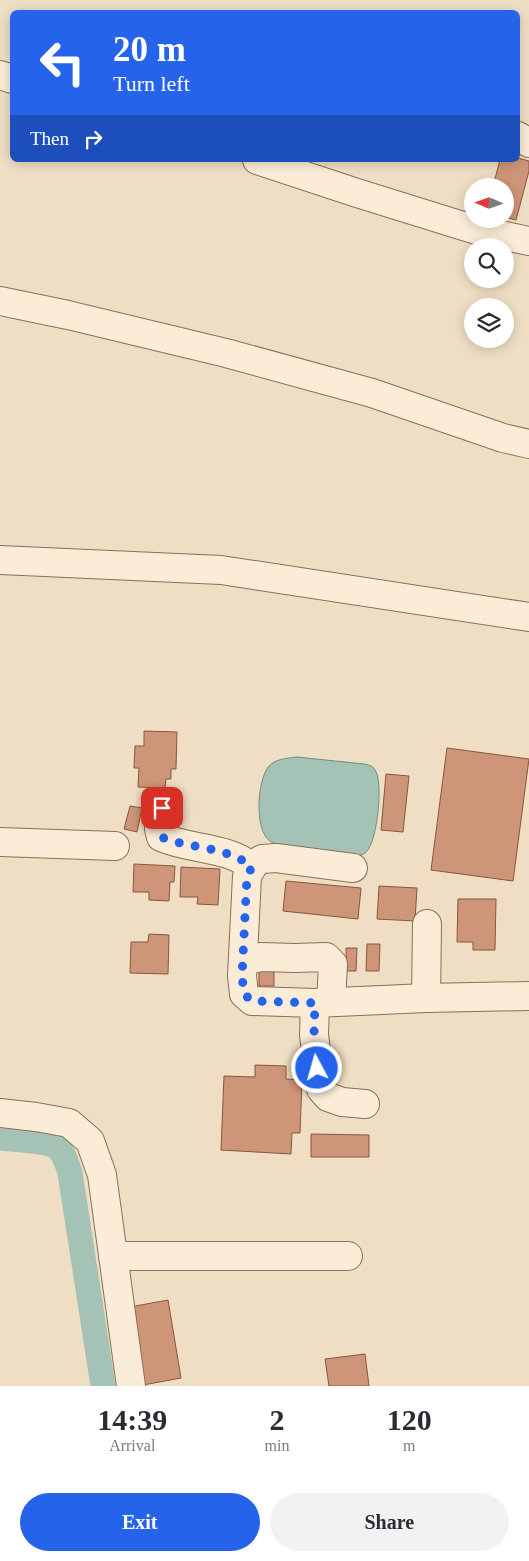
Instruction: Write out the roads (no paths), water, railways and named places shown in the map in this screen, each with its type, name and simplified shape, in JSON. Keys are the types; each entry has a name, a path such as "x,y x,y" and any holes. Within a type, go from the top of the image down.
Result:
{"street":[{"path":"263,162 476,230 529,241"},
{"path":"0,301 68,315 226,353 372,393 503,438 529,444"},
{"path":"0,560 221,570 529,617"},
{"path":"162,808 159,829 161,837 172,842 193,845 236,857 252,867"},
{"path":"0,842 115,846"},
{"path":"353,868 276,858 262,859 254,864 247,876 243,962 244,994 252,1001 323,1002 529,996"},
{"path":"426,998 427,924"},
{"path":"243,962 261,957 326,957 333,964 314,1035 320,1089 328,1097 342,1102 365,1104"},
{"path":"0,1113 36,1116 69,1123 90,1141 102,1175 131,1386"},
{"path":"113,1256 348,1256"}],"waterway":[{"path":"0,1138 51,1144 58,1148 65,1158 70,1173 103,1386"}]}
